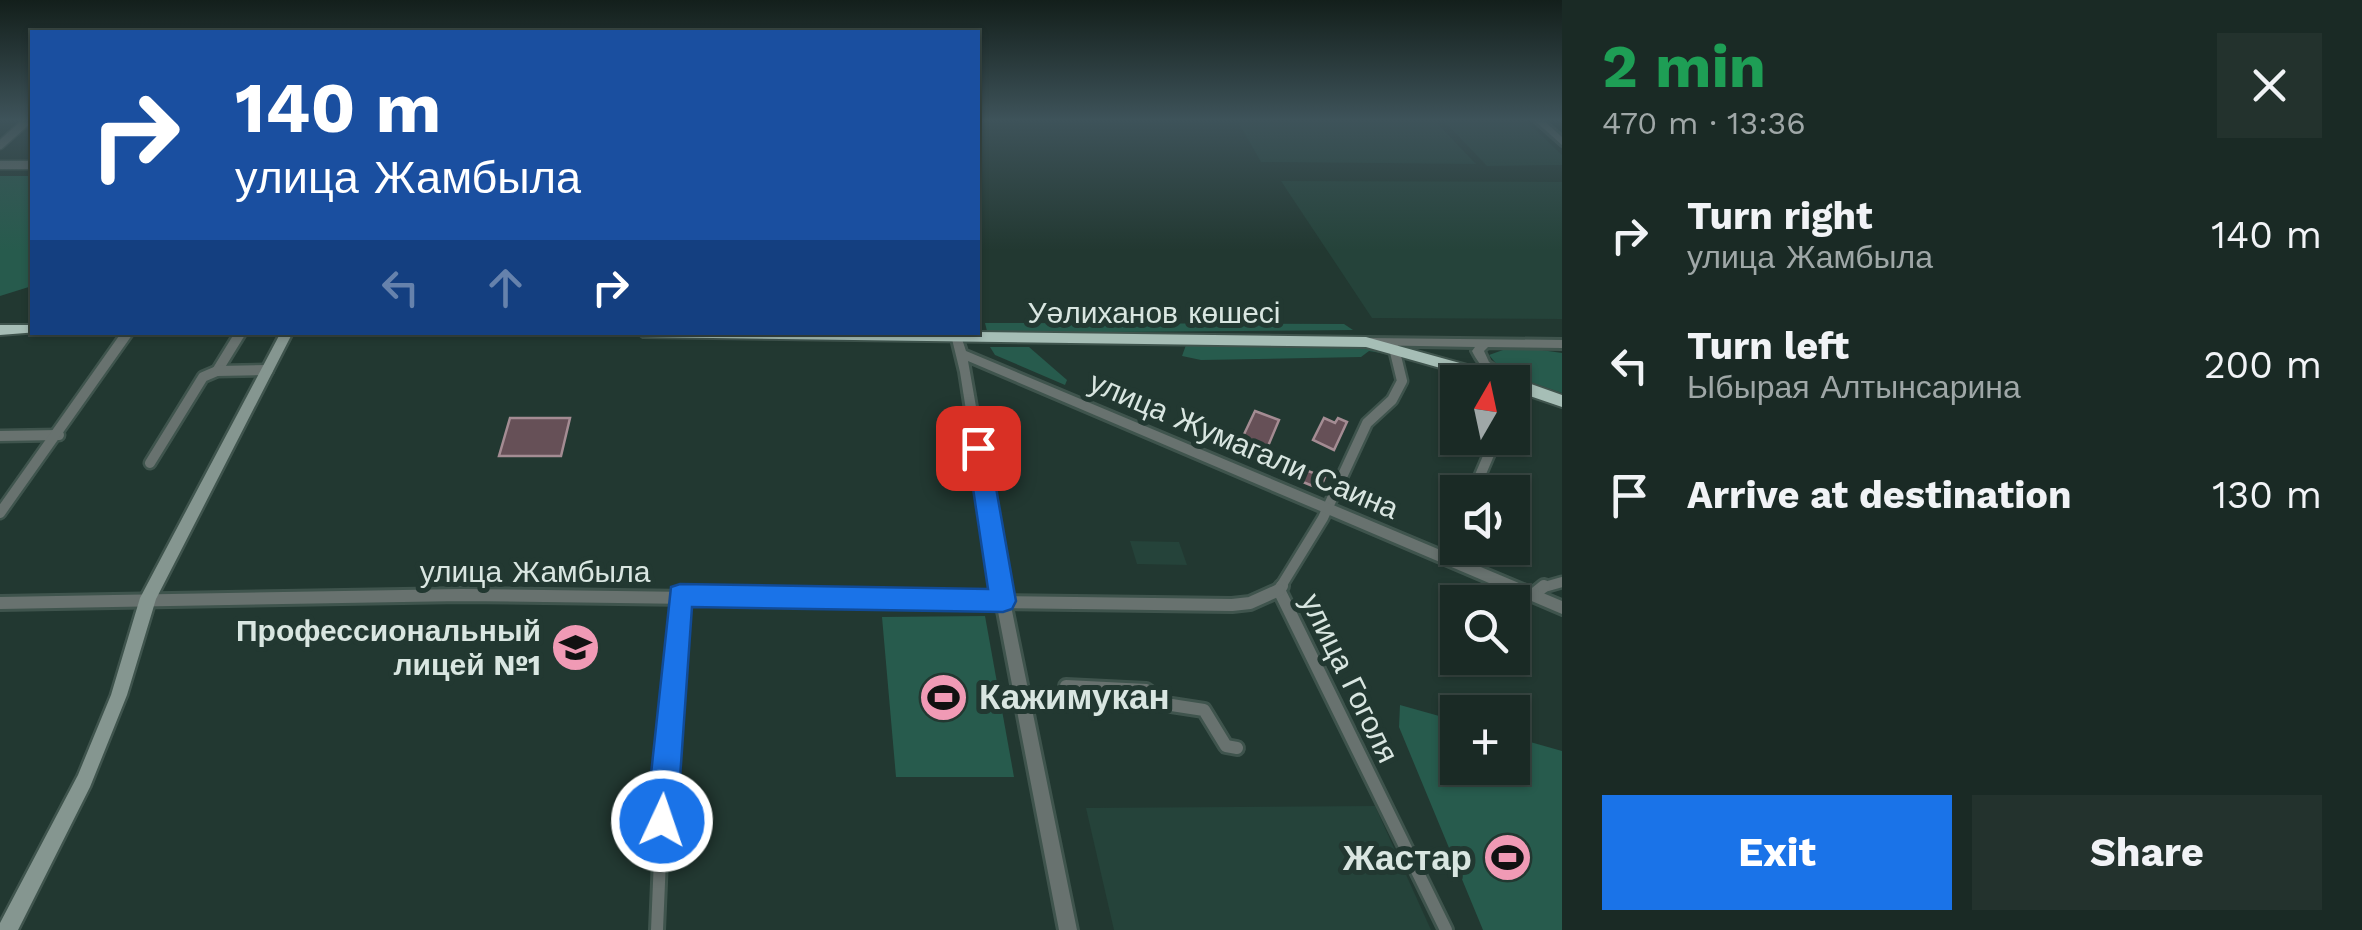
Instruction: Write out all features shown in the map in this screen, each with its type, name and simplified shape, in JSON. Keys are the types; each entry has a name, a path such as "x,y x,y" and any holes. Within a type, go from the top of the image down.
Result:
{"highway":[{"path":"0,328 30,328"},
{"name":"Уәлиханов көшесі","path":"737,335 958,342 1366,342 1447,365"},
{"name":"Уәлиханов көшесі","path":"1530,391 1562,401"}],"main road":[{"path":"7,930 84,782 118,695 148,598 286,335"}],"street":[{"path":"0,165 30,165"},
{"path":"0,513 126,335"},
{"path":"218,371 239,335"},
{"path":"958,342 1003,601 1068,930"},
{"name":"улица Жумагали Саина","path":"958,342 1440,556"},
{"name":"Уәлиханов көшесі","path":"1366,342 1562,344"},
{"path":"1484,344 1478,350 1487,365"},
{"name":"улица Гоголя","path":"1394,348 1402,381 1392,400 1367,423 1280,590 1446,930"},
{"path":"150,463 203,378 218,371 268,370"},
{"path":"0,436 58,435"},
{"name":"улица Жумагали Саина","path":"1460,565 1562,608"},
{"path":"1532,595 1544,584 1562,582"},
{"name":"улица Жамбыла","path":"0,603 148,598 680,595 1232,604 1250,603 1280,590"},
{"path":"656,930 664,770 680,595"},
{"path":"1066,686 1146,690 1165,704 1200,708 1226,746 1236,748"}],"shaded area":[{"path":"1485,163 1562,163 1562,165"},
{"path":"0,176 30,176 30,287 0,296"},
{"path":"1281,181 1562,182 1562,319 1372,318"},
{"path":"985,323 1344,324 1353,330 998,333 987,331"},
{"path":"1320,343 1370,348 1387,354 1369,351 1361,357 1201,360 1182,356 1186,345"},
{"path":"1514,346 1562,353 1562,393 1530,382 1530,365 1497,365 1489,355"},
{"path":"990,347 1029,347 1067,380 1065,385 995,355"},
{"path":"1130,541 1179,542 1187,565 1137,564"},
{"name":"Кажимукан","path":"985,616 1014,777 896,777 882,617"},
{"name":"Жастар","path":"1400,705 1440,716 1440,785 1530,785 1530,742 1562,751 1562,930 1483,930 1399,727"},
{"path":"1375,806 1431,930 1114,930 1086,808"}],"building":[{"path":"1255,411 1279,420 1263,458 1238,447"},
{"path":"510,418 570,418 561,456 499,456"},
{"path":"1324,418 1335,423 1338,418 1347,422 1334,450 1313,440"},
{"path":"1265,462 1283,466 1285,463 1325,477 1320,489 1264,466"}],"place":[{"name":"Профессиональный лицей №1","path":"576,647"},
{"name":"Кажимукан","path":"944,697"},
{"name":"Жастар","path":"1507,858"}],"route":[{"path":"662,821 680,595 1003,601 978,448"}]}
